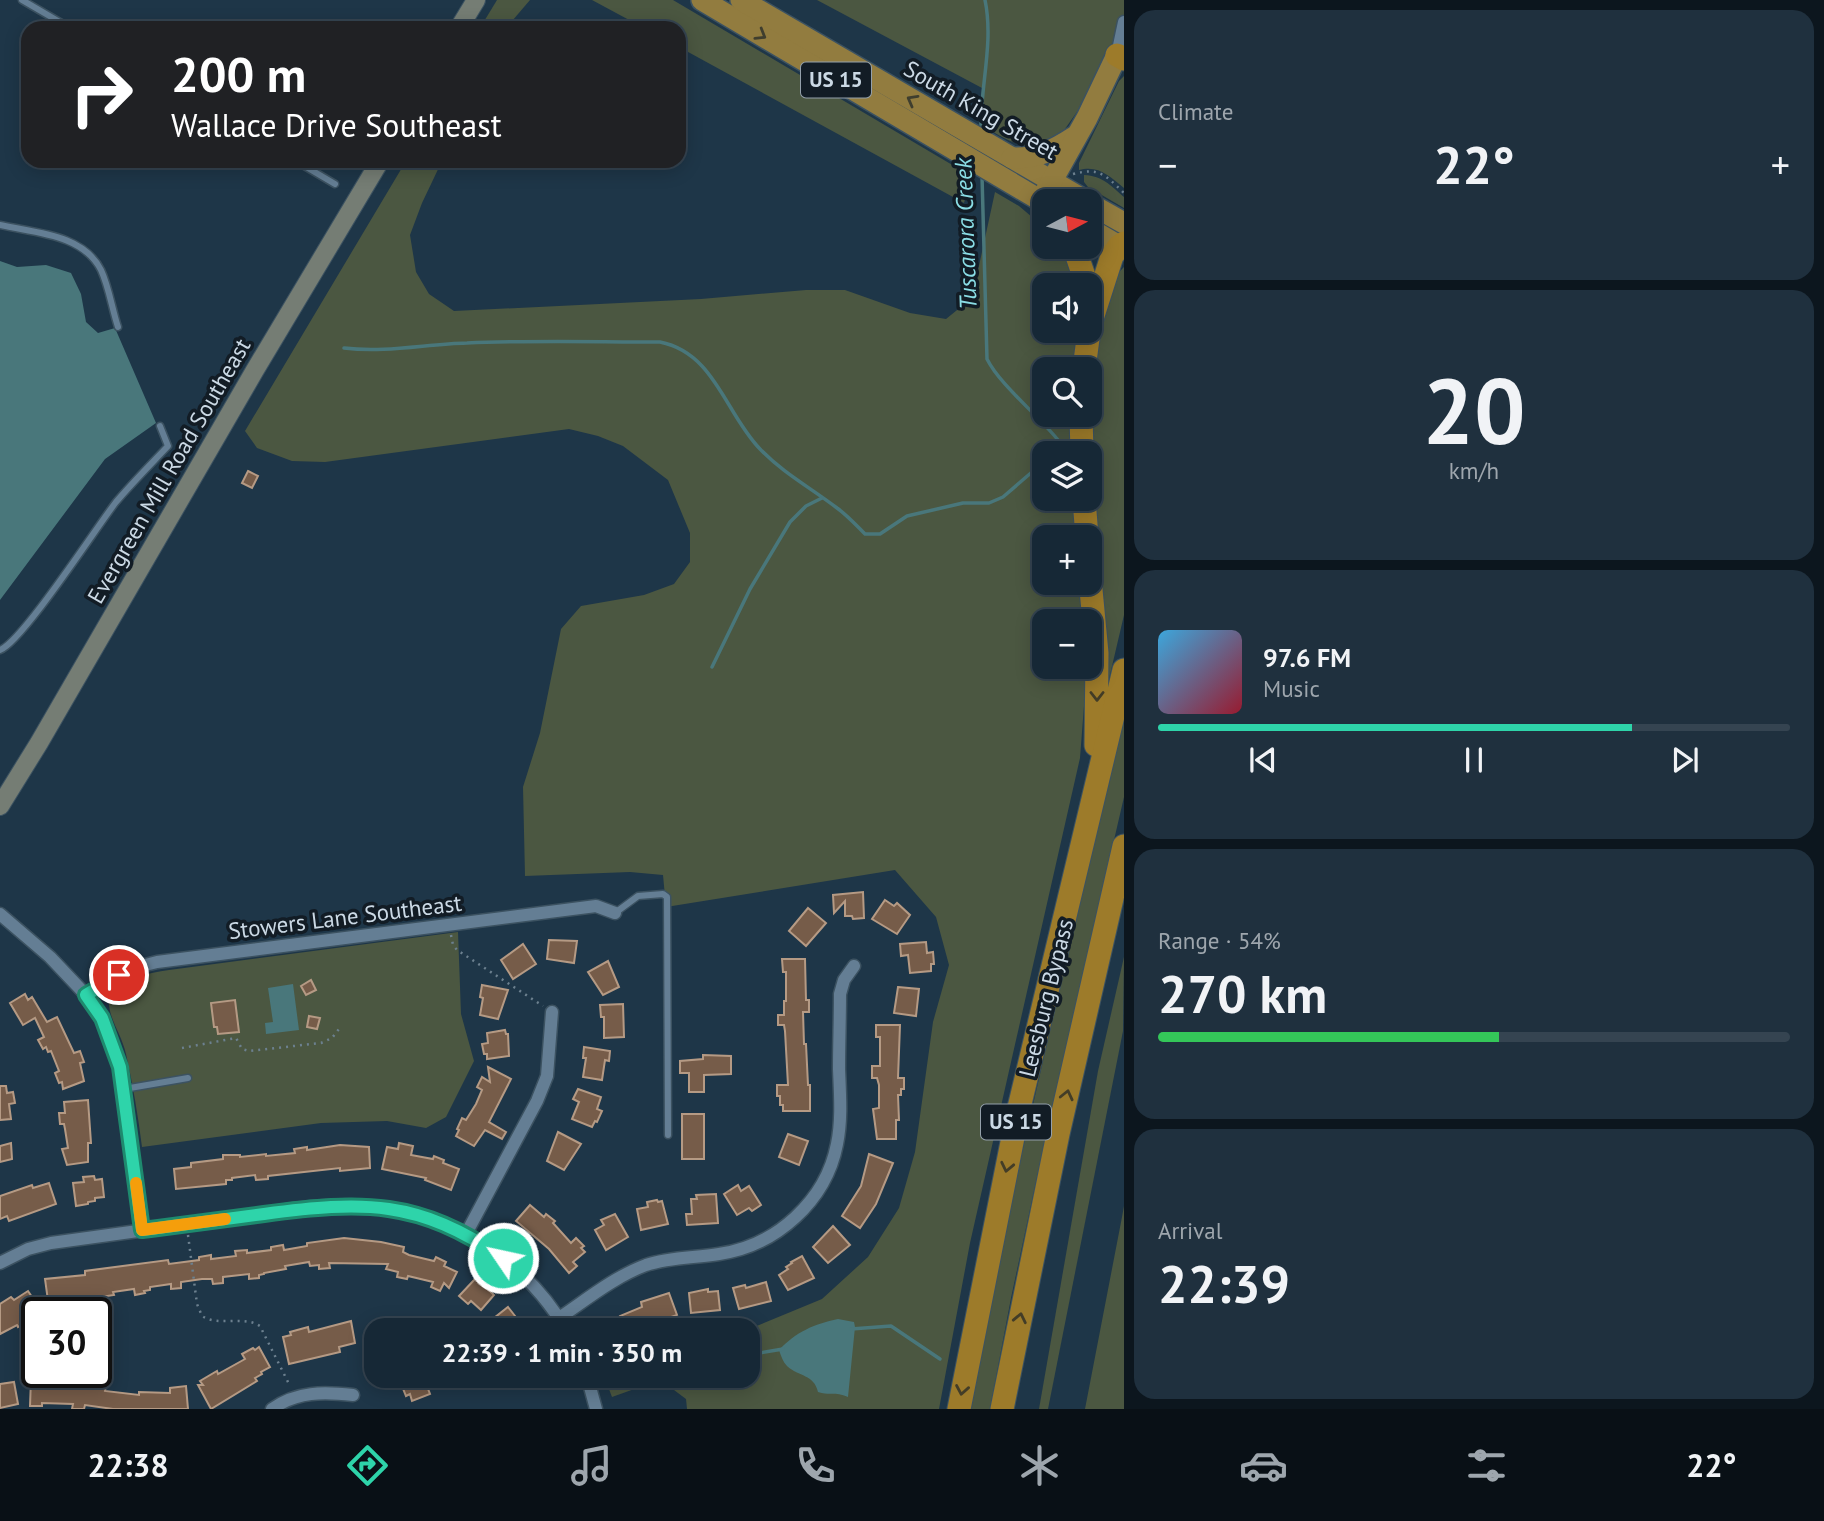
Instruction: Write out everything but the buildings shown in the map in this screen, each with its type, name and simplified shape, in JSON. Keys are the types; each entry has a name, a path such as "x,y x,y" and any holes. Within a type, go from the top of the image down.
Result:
{"highway":[{"name":"South King Street","path":"702,0 995,173 1032,192"},
{"name":"South King Street","path":"741,0 1004,153 1037,189"},
{"path":"1049,189 1074,137 1120,57"},
{"path":"1004,153 1024,158 1045,154 1074,137"},
{"path":"1074,137 1070,154 1073,174 1081,189"},
{"name":"South King Street","path":"1102,211 1124,223"},
{"path":"1102,235 1122,246 1112,256 1102,287"},
{"path":"1084,838 1096,739 1097,653 1092,595"},
{"name":"Leesburg Bypass","path":"959,1409 1018,1112 1124,670"},
{"name":"Leesburg Bypass","path":"1002,1409 1058,1134 1124,846"}],"main road":[{"path":"463,21 476,0"},
{"name":"Evergreen Mill Road Southeast","path":"0,806 376,168"}],"street":[{"path":"1120,57 1124,22"},
{"name":"Stowers Lane Southeast","path":"86,995 134,968 157,962 596,906 615,913"},
{"path":"0,914 50,957 86,995 102,1018 120,1067 142,1230"},
{"path":"0,1263 28,1249 51,1242 315,1207 366,1206 417,1215 466,1234 503,1258 523,1275 559,1318 625,1275 644,1266 666,1259 719,1254 760,1242 797,1217 810,1202 823,1183 837,1146 840,1114 840,995 844,980 854,966"},
{"path":"466,1234 537,1101 547,1076 552,1012"},
{"path":"590,1388 596,1409"},
{"path":"272,1409 295,1396 323,1392 353,1395"}],"lane":[{"path":"22,0 58,21"},
{"path":"307,168 335,184"},
{"path":"0,225 69,241 85,249 100,269 118,327"},
{"path":"0,650 6,648 29,622 118,500 168,446 160,426"},
{"path":"615,913 638,896 663,894 667,897 668,1135"},
{"path":"124,1089 188,1078"}],"path":[{"path":"1079,173 1086,170 1096,171 1124,193"},
{"path":"449,925 457,950 552,1012"},
{"path":"183,1048 236,1038 242,1049 249,1051 321,1043 332,1038 338,1029"},
{"path":"187,1224 199,1310 207,1319 254,1322 260,1326 295,1396"}],"shaded area":[{"path":"497,0 530,0 512,21 484,21"},
{"path":"592,0 673,0 971,176 964,203 686,51 686,21 631,21"},
{"path":"817,0 1124,0 1124,23 1117,55 1060,136 1050,143 1030,147 1010,141 980,125 982,88"},
{"path":"1124,76 1124,188 1098,170 1079,170 1079,163 1119,81"},
{"path":"402,168 439,168 410,235 416,272 429,294 454,311 845,290 910,313 946,319 972,298 995,192 1032,217 1032,259 1068,259 1072,273 1032,273 1032,343 1076,343 1076,357 1032,357 1032,427 1074,427 1074,441 1032,441 1032,511 1076,511 1076,525 1032,525 1032,595 1083,595 1085,609 1032,609 1032,679 1086,679 1080,758 970,1243 939,1409 687,1409 686,1399 673,1388 760,1388 760,1325 822,1299 868,1257 899,1208 915,1152 933,1022 949,965 936,917 895,870 666,907 663,875 630,872 525,876 523,787 540,733 561,629 581,606 644,595 674,584 690,562 690,533 668,480 623,446 569,429 325,462 292,461 257,448 245,431"},
{"path":"1084,175 1096,177 1111,185 1124,197 1124,208 1102,195 1102,189 1091,189 1084,182"},
{"path":"0,261 17,267 46,265 71,273 81,294 86,322 98,333 115,328 156,423 105,459 0,600"},
{"path":"1124,267 1124,615 1101,713 1102,525 1095,525 1093,511 1102,511 1102,441 1092,441 1092,427 1102,427 1102,357 1097,357 1099,343 1102,343 1103,312 1117,274"},
{"path":"1124,708 1124,797 1052,1107 990,1409 968,1409 993,1279"},
{"path":"458,932 461,1014 474,1061 446,1117 426,1128 387,1121 321,1123 142,1147 126,1054 109,1007 110,991 117,986 131,979 161,971"},
{"path":"1124,957 1123,1031 1048,1409 1039,1409 1098,1071"},
{"path":"293,984 299,1030 266,1034 265,1023 273,1022 268,988"},
{"path":"1124,1206 1124,1409 1085,1409 1122,1217"},
{"path":"838,1319 854,1322 855,1327 848,1397 818,1392 810,1379 787,1366 779,1350 806,1330"},
{"path":"609,1388 637,1388 612,1397"}],"waterway":[{"name":"Tuscarora Creek","path":"981,130 988,32 985,0"},
{"name":"Tuscarora Creek","path":"982,176 987,359 1001,379 1057,441"},
{"path":"344,348 564,341 660,342 679,348 707,371 760,449 841,511 865,534 880,534 907,516 963,503 989,503 1003,497 1032,472"},
{"path":"712,667 750,589 790,522 806,506 822,498"},
{"path":"851,1329 891,1326 940,1359"},
{"path":"760,1353 783,1349"}],"slow traffic":[{"path":"136,1183 142,1230 225,1219"}],"route":[{"path":"119,975 86,995 102,1018 120,1067 142,1230 315,1207 366,1206 391,1209 442,1223 466,1234 503,1258"}]}
